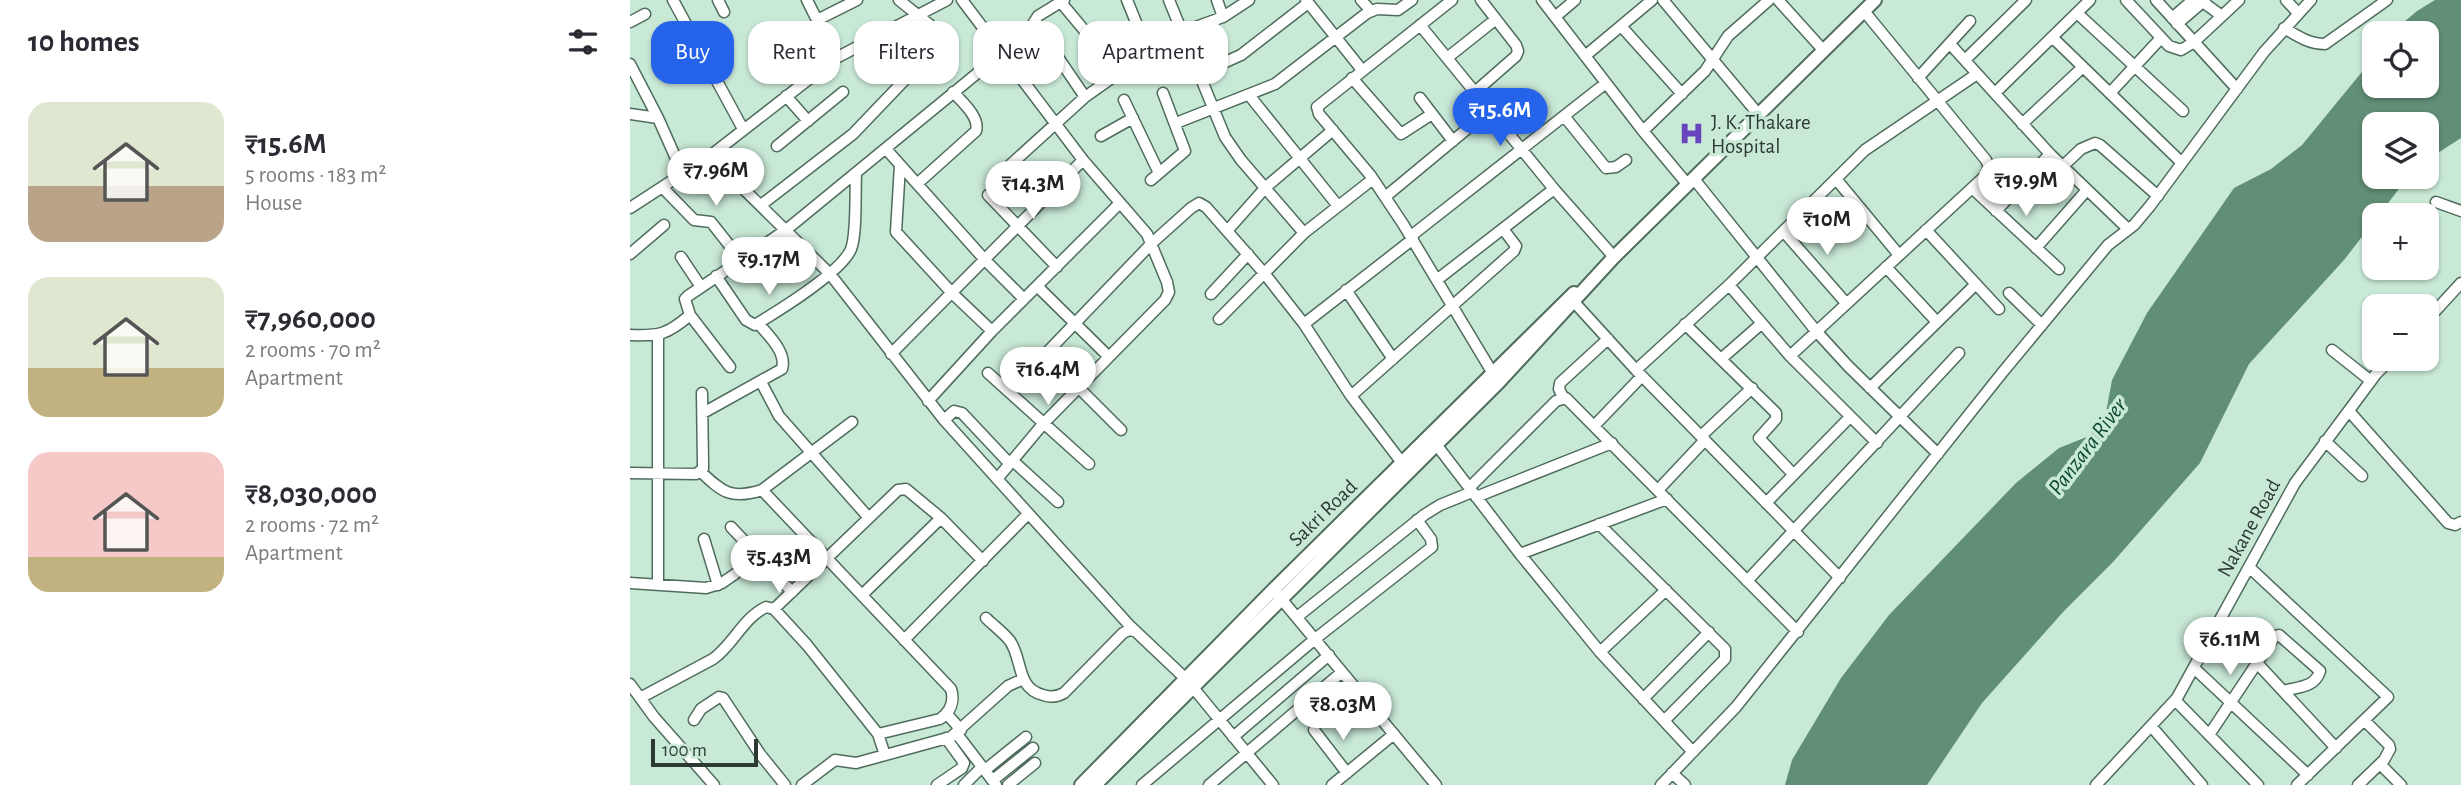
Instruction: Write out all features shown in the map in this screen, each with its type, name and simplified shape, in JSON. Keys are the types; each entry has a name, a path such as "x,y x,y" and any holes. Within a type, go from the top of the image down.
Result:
{"main road":[{"name":"Sakri Road","path":"1496,378 1559,306 1597,274 1875,0"},
{"name":"Sakri Road","path":"1081,785 1189,683 1574,302 1597,274"},
{"name":"Sakri Road","path":"1102,783 1189,683"}],"street":[{"path":"673,0 743,129"},
{"path":"718,0 724,12"},
{"path":"807,0 817,20 858,0"},
{"path":"899,0 924,21"},
{"path":"908,21 947,0"},
{"path":"962,0 978,21"},
{"path":"1126,0 1135,21"},
{"path":"1169,0 1178,21"},
{"path":"1217,0 1223,17"},
{"path":"1212,21 1249,0"},
{"path":"1361,0 1371,11"},
{"path":"1176,123 1275,84 1371,11 1382,8 1398,10 1412,0"},
{"path":"1452,0 1317,107 1385,197 1438,279 1496,378"},
{"path":"1475,92 1516,56 1518,51 1481,0"},
{"path":"1542,0 1643,131 1691,182 1816,331 1938,454"},
{"path":"1555,17 1575,0"},
{"path":"1585,56 1652,0"},
{"path":"1663,0 1759,115"},
{"path":"1643,131 1712,61 1728,36 1769,0"},
{"path":"1778,0 1824,51"},
{"path":"1965,60 2026,0"},
{"path":"1995,93 2090,0"},
{"path":"2126,0 2161,38 2175,49 2185,49 2239,0"},
{"path":"2156,0 2237,89"},
{"path":"2175,21 2193,0"},
{"path":"2286,0 2298,13"},
{"path":"1661,785 1736,707 2042,325 2108,246 2128,229 2158,196 2284,28 2311,0"},
{"path":"2284,28 2316,44 2325,44 2387,0"},
{"path":"1078,22 1061,1 1038,16 1034,22 1085,97"},
{"path":"2175,21 2203,1 2222,16"},
{"path":"1228,61 1241,55 1307,2 1362,70"},
{"path":"1790,356 1984,177 1989,166 1864,11"},
{"path":"2077,13 2183,111"},
{"path":"630,22 645,14"},
{"path":"1447,58 1496,19"},
{"path":"1918,78 1970,21"},
{"path":"1420,24 1554,189 1614,257"},
{"path":"1621,26 1682,94"},
{"path":"2052,37 2182,163"},
{"path":"2110,93 2161,38"},
{"path":"1950,44 2049,154 2128,229"},
{"path":"630,64 682,172"},
{"path":"2022,124 2083,66"},
{"path":"1594,425 1685,324 1784,232 1872,144 1977,74"},
{"path":"730,367 690,315 685,299 786,230 973,76"},
{"path":"1352,78 1401,134 1432,114"},
{"path":"1304,324 1606,83"},
{"path":"630,208 710,156 802,84"},
{"path":"761,205 853,134 901,84"},
{"path":"997,479 1043,424 1167,296 1167,282 1152,243 1083,160 1026,84"},
{"path":"1009,166 1103,84"},
{"path":"1203,84 1225,137 1241,160 1304,233"},
{"path":"777,146 843,92"},
{"path":"917,184 976,131 978,126 953,92"},
{"path":"1124,100 1155,177 1185,151 1163,93"},
{"path":"1249,95 1338,206"},
{"path":"786,96 808,121"},
{"path":"1420,99 1453,141"},
{"path":"1385,197 1490,110"},
{"path":"630,114 658,118"},
{"path":"1564,116 1606,168 1616,167 1626,160"},
{"path":"1101,136 1133,118"},
{"path":"1227,231 1266,187 1332,130"},
{"path":"2063,167 2081,149 2095,143 2158,196"},
{"path":"886,149 985,261 1024,299"},
{"path":"1996,211 2049,154"},
{"path":"710,156 831,274 944,420 1129,626 1189,683 1273,785"},
{"path":"891,354 1083,160"},
{"path":"900,165 897,232 952,293 992,331"},
{"path":"716,276 751,324 758,323 831,274 845,260 853,245 856,174"},
{"path":"1219,319 1304,233 1373,179"},
{"path":"1836,179 1899,255"},
{"path":"662,187 694,220 710,222 741,260"},
{"path":"1972,188 2059,270"},
{"path":"1438,279 1554,189"},
{"path":"2036,248 2087,191"},
{"path":"988,195 1056,267"},
{"path":"2436,202 2461,211"},
{"path":"928,401 992,331 1120,203"},
{"path":"1009,391 1152,243 1199,204 1206,207 1264,273 1304,324 1351,396 1406,467"},
{"path":"630,254 664,225"},
{"path":"1351,396 1514,251 1516,246 1503,229"},
{"path":"1926,230 1999,309"},
{"path":"1784,232 1846,303"},
{"path":"1211,294 1248,254"},
{"path":"681,257 701,286"},
{"path":"1886,267 1937,323"},
{"path":"2439,307 2461,283"},
{"path":"1870,388 1976,284"},
{"path":"1728,285 1790,356 1877,443"},
{"path":"1037,286 1108,356"},
{"path":"1346,290 1393,359"},
{"path":"2009,293 2042,325"},
{"path":"1574,302 1639,373 1840,578"},
{"path":"630,335 658,336 676,328 690,315"},
{"path":"703,413 777,373 784,364 780,352 758,323"},
{"path":"1685,324 1752,388 1777,417 1760,436 1760,441 1793,474"},
{"path":"1721,359 1761,324"},
{"path":"658,336 658,585"},
{"path":"1608,340 1560,383 1559,389 1563,397 1569,400 1798,632"},
{"path":"2332,350 2371,381"},
{"path":"1747,581 1959,353"},
{"name":"Nakane Road","path":"2098,784 2175,700 2295,483 2380,371"},
{"path":"988,373 1089,464"},
{"path":"761,382 779,416 869,518"},
{"path":"1078,387 1121,430"},
{"path":"1658,490 1703,438 1752,388"},
{"path":"630,473 696,474 700,471 704,464 702,393"},
{"path":"1472,492 1556,401 1563,397"},
{"path":"944,420 954,411 962,413 1010,461 1058,502"},
{"path":"2349,411 2448,523 2455,525 2461,522"},
{"path":"1766,503 1850,417"},
{"path":"700,471 722,491 740,495 762,490 852,422"},
{"path":"1433,440 1520,554 1600,652 1693,752"},
{"path":"2325,441 2362,476"},
{"path":"1297,617 1417,520 1440,505 1612,443"},
{"path":"774,609 902,489 906,489 941,518 983,561"},
{"path":"762,490 951,690 954,728 964,763 962,768 937,785"},
{"path":"1520,554 1667,499"},
{"path":"904,640 1028,514"},
{"path":"862,595 941,518"},
{"path":"1142,785 1315,639 1432,547 1431,539 1417,520"},
{"path":"1599,524 1725,649 1725,659 1664,721"},
{"path":"731,527 792,593"},
{"path":"704,540 718,585"},
{"path":"776,576 812,542"},
{"path":"2249,567 2387,695 2386,701 2297,785"},
{"path":"630,583 706,588 718,585 735,574"},
{"path":"1600,652 1666,590"},
{"path":"1277,594 1436,785"},
{"path":"640,698 721,654 760,610 766,607 774,609 807,645 879,737 884,754"},
{"path":"985,618 1009,641 1028,687 1040,695 1060,695 1129,630 1129,626"},
{"path":"1643,699 1709,632"},
{"path":"2209,735 2275,636 2279,635 2318,668 2319,676 2310,684 2283,691"},
{"path":"1233,737 1329,655"},
{"path":"2257,663 2336,748"},
{"path":"2194,668 2308,775"},
{"path":"1209,785 1342,672"},
{"path":"802,785 835,760 856,763 954,728 1021,673"},
{"path":"630,684 654,717 714,785"},
{"path":"694,720 701,709 719,696 723,698 760,754 785,785"},
{"path":"2175,700 2258,785"},
{"path":"2358,785 2389,754 2389,745 2365,721"},
{"path":"879,737 932,723 954,728 994,783 1033,748"},
{"path":"2151,726 2203,785"},
{"path":"1314,730 1347,773"},
{"path":"1332,785 1394,734"},
{"path":"964,785 1026,737"},
{"path":"1008,785 1035,763"},
{"path":"2380,764 2401,785"},
{"path":"1672,773 1685,785"}],"water":[{"name":"Panzara River","path":"2435,0 2461,0 2461,138 2439,152 2439,112 2362,112 2362,189 2399,189 2388,203 2362,203 2362,237 2249,364 2200,463 2113,562 2064,611 1982,703 1927,785 1785,785 1792,760 1841,678 1889,615 2016,483 2059,448 2089,436 2105,418 2112,380 2147,313 2234,188 2271,169 2302,145 2362,72 2362,98 2439,98 2439,21 2405,21"}],"place":[{"name":"J. K. Thakare Hospital","path":"1691,134"}]}
